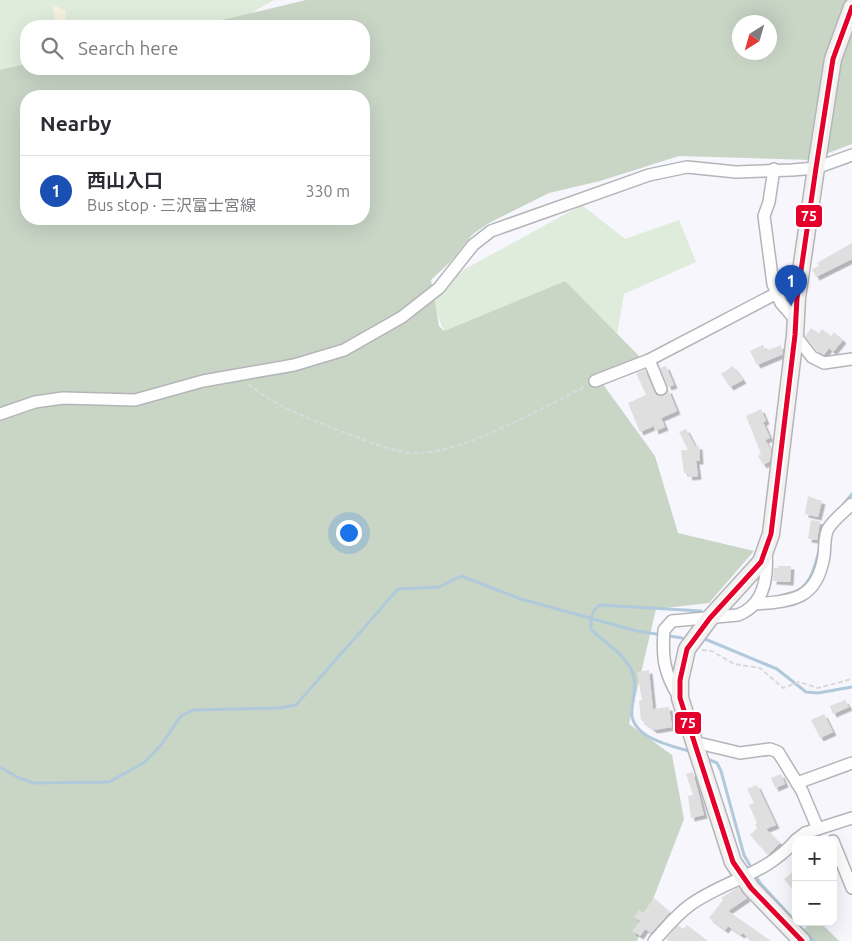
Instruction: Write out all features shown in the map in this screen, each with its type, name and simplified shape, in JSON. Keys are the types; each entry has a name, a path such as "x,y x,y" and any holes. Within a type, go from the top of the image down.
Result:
{"main road":[{"path":"802,941 749,875 733,862 680,698 680,680 687,649 710,618 761,562 771,534 796,327 797,298 816,168 833,59 852,7"}],"street":[{"path":"0,414 35,402 63,398 135,400 203,381 294,365 344,350 402,317 438,288 473,245 491,232 649,175 687,167 736,172 816,168 852,155"},
{"path":"774,169 769,202 764,216 773,284 781,303 812,358 824,363 852,359"},
{"path":"595,381 649,360 777,293"},
{"path":"649,360 661,389"},
{"path":"756,604 782,602 800,596 814,585 820,576 828,530 852,504"},
{"path":"680,698 668,678 664,665 664,630 672,621 738,615 748,611 756,604 766,575 766,551"},
{"path":"696,750 740,752 770,748 778,752 830,836"},
{"path":"797,783 852,763"},
{"path":"801,836 805,833 852,818"},
{"path":"654,941 676,916 692,904 776,860 792,844"},
{"path":"837,850 852,888"}],"path":[{"path":"238,376 270,402 374,443 415,453 442,449 478,438 595,381"},
{"path":"700,650 712,651 734,664 760,668 783,688 798,682 818,688 852,679"}],"green space":[{"path":"0,0 274,0 239,20 20,20 20,69 0,70"},
{"path":"306,0 852,0 852,144 810,160 679,156 600,181 549,193 489,223 473,234 450,262 431,280 439,326 444,331 565,281 642,359 597,376 655,456 678,533 754,551 709,603 656,609 629,724 672,755 684,819 637,941 0,941 0,70 20,65 20,75 370,75 370,20 222,20"},
{"path":"582,205 625,239 679,220 696,262 624,294 617,335 565,281 444,331 430,297 465,269"},
{"path":"806,926 824,926 839,941 800,941"}],"sand":[{"path":"52,4 66,11 65,20 55,20"}],"building":[{"path":"852,243 852,259 816,277 812,269 819,266 817,263"},
{"path":"811,328 819,333 822,329 831,336 834,332 843,340 833,352 829,348 824,355 817,351 805,336"},
{"path":"763,345 766,351 781,345 783,354 757,365 750,351"},
{"path":"666,366 674,385 668,387 660,368"},
{"path":"733,366 743,380 730,387 721,374"},
{"path":"645,370 656,395 664,396 668,389 677,411 661,418 665,427 655,431 654,426 640,432 628,403 646,395 636,373"},
{"path":"761,409 766,421 763,422 770,438 765,440 771,450 770,461 763,465 758,456 761,454 746,416"},
{"path":"686,429 695,446 699,446 700,461 696,461 698,476 689,477 688,473 684,473 681,450 688,450 679,432"},
{"path":"808,496 822,501 818,517 805,514"},
{"path":"811,520 820,521 817,540 808,539"},
{"path":"778,566 791,566 790,582 773,581 774,568 778,568"},
{"path":"649,670 653,709 669,707 672,727 654,730 641,720 639,701 642,700 637,672"},
{"path":"845,700 849,707 833,714 830,706"},
{"path":"824,714 833,732 820,738 811,720"},
{"path":"693,772 704,815 691,818 688,796 693,795 686,774"},
{"path":"781,774 785,784 775,788 771,778"},
{"path":"757,785 776,825 766,829 780,843 768,855 750,835 757,828 755,824 757,823 749,805 754,803 747,789"},
{"path":"792,872 792,888 784,879"},
{"path":"738,887 747,898 728,911 771,941 751,941 743,933 741,935 728,926 725,930 709,918 723,900 721,898"},
{"path":"654,898 670,912 651,933 645,929 640,936 632,931 640,921 634,917 639,910 643,913"},
{"path":"678,925 683,929 687,925 708,941 668,941 666,939"}],"waterway":[{"path":"843,505 852,494"},
{"path":"771,598 791,593 804,586 812,574 820,547"},
{"path":"0,767 19,778 34,783 109,782 145,762 161,745 181,716 193,710 280,708 296,705 398,589 439,587 461,576 521,599 637,631 682,638"},
{"path":"692,752 653,739 637,727 633,719 632,709 635,687 630,667 621,655 591,629 591,622 593,612 600,605 701,611"},
{"path":"705,639 777,669 806,692 818,693 852,687"},
{"path":"705,758 717,763 721,771 744,855 752,869"},
{"path":"755,875 792,918"},
{"path":"800,926 814,941"}],"transit line":[{"name":"75","path":"802,941 751,888 733,862 680,698 680,680 687,649 710,618 761,562 771,534 795,335 797,298 816,168 833,59 852,7"}],"place":[{"name":"西山入口","path":"791,306"}]}
